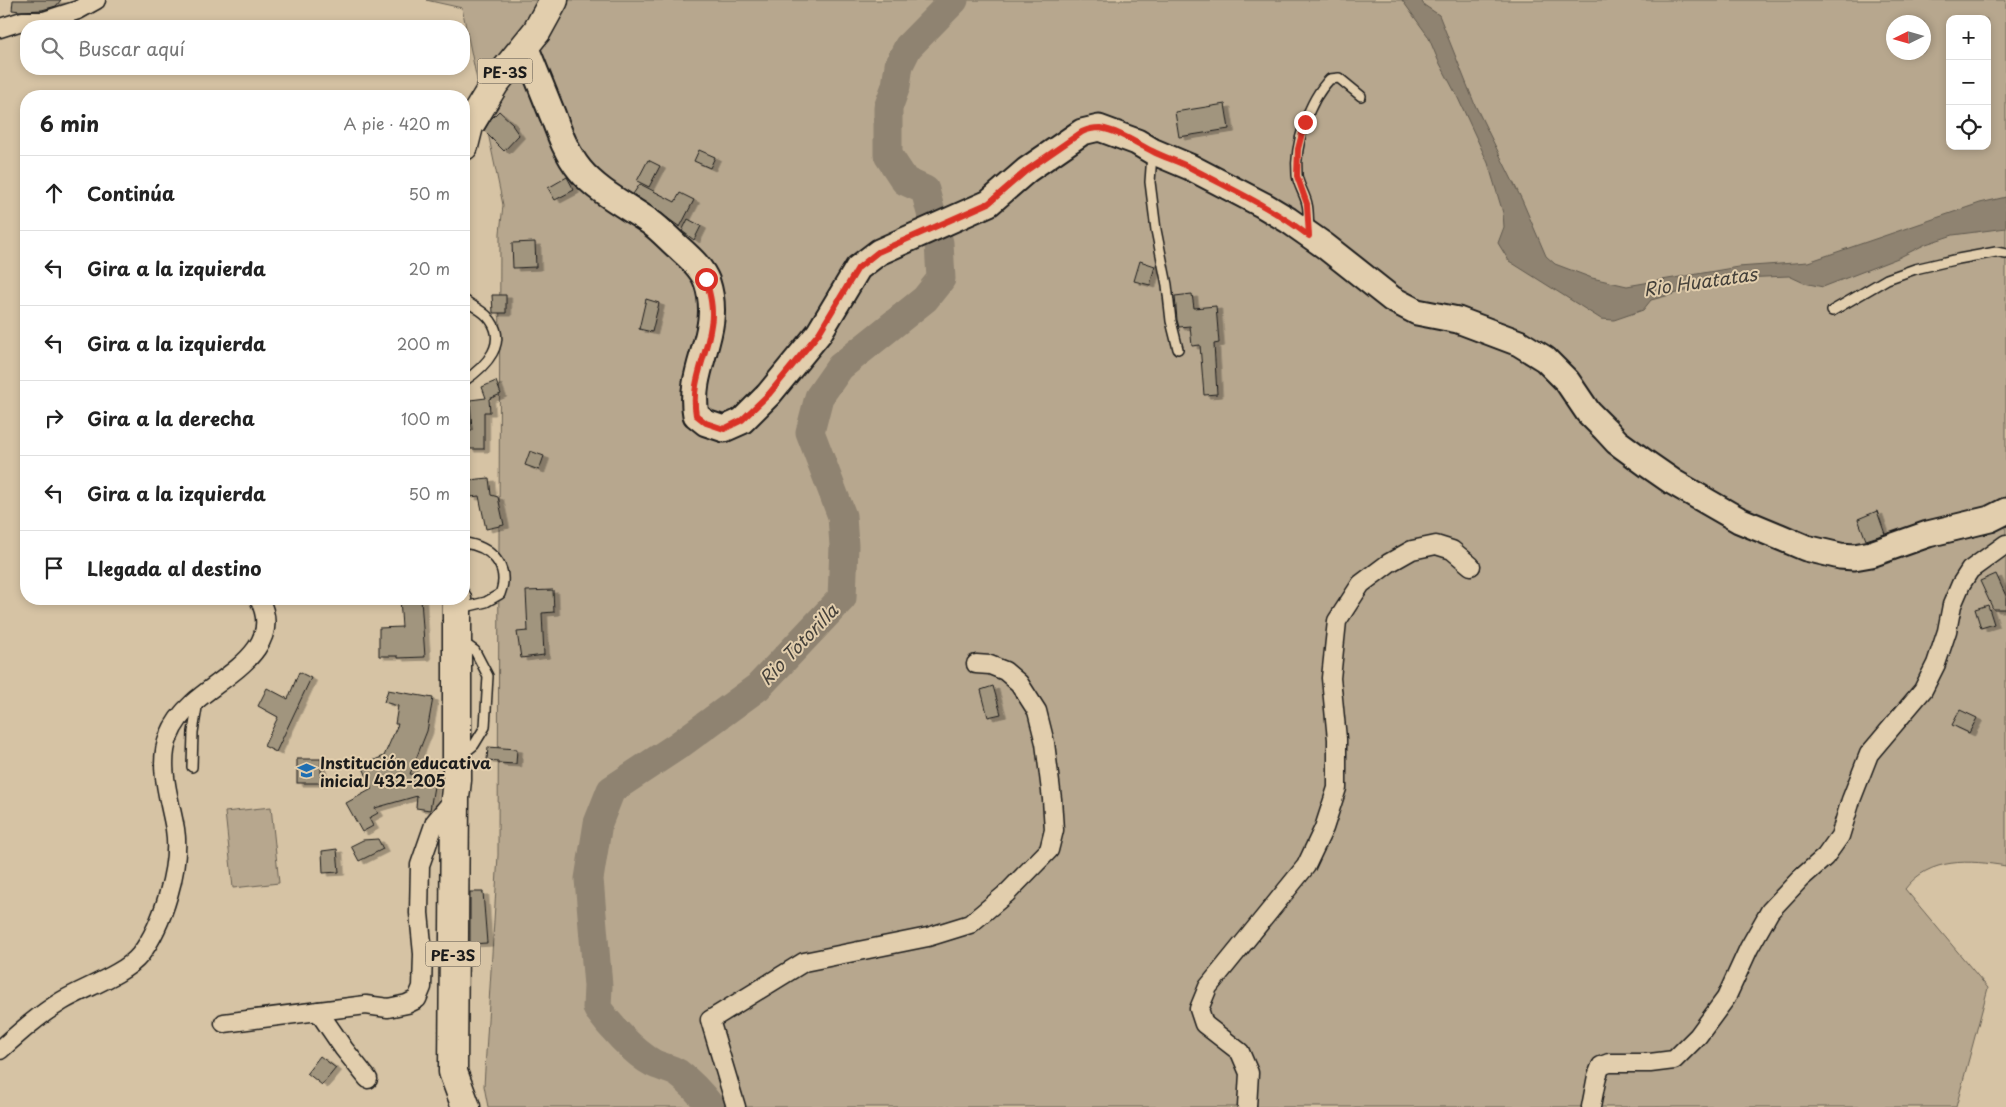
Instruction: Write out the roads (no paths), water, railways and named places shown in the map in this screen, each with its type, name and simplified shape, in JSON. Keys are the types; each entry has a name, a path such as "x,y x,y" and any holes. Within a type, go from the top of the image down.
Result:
{"highway":[{"name":"PE-3S","path":"470,124 495,83 536,31 554,0"},
{"name":"PE-3S","path":"453,605 457,638 457,780 455,798 453,1072 466,1107"}],"street":[{"path":"47,20 78,10 96,0"},
{"path":"0,28 20,22"},
{"path":"525,46 564,147 579,170 591,182 652,224 694,261 706,279 711,296 712,323 696,380 693,401 696,415 706,423 724,429 736,425 755,410 819,333 858,268 878,252 989,203 1027,170 1082,132 1090,129 1108,130 1190,167 1263,205 1325,246 1392,299 1417,312 1458,320 1498,334 1519,343 1545,359 1567,381 1588,412 1618,442 1673,482 1739,520 1806,548 1840,556 1854,557 1871,554 1928,534 1990,519 2006,511"},
{"path":"1247,1107 1249,1073 1240,1052 1204,1024 1199,1009 1208,987 1306,866 1324,828 1337,788 1337,739 1331,678 1337,621 1361,584 1389,563 1412,550 1436,544 1452,550 1471,566"},
{"path":"1591,1107 1597,1076 1601,1066 1610,1063 1650,1063 1674,1060 1698,1036 1726,998 1749,948 1770,911 1800,879 1826,857 1840,836 1851,800 1869,754 1923,690 1936,664 1960,584 1970,570 2006,544"},
{"path":"0,1050 30,1022 62,1001 126,966 140,955 152,935 170,889 176,853 175,830 164,764 169,737 179,718 199,698 245,662 259,645 266,630 263,605"},
{"path":"736,1107 710,1020 804,962 928,937 970,924 1007,892 1050,850 1054,830 1052,799 1045,743 1037,711 1019,683 1005,671 990,665 976,664"},
{"path":"224,1023 366,1005 388,1008 407,1004 417,999 422,987 419,913 420,865 435,822 455,798"},
{"path":"318,1011 344,1049 368,1079"}],"lane":[{"path":"1309,236 1307,204 1297,176 1298,149 1305,122 1320,89 1330,79 1339,78 1361,96"},
{"path":"1152,151 1150,182 1156,230 1167,285 1171,321 1178,349"},
{"path":"1832,311 1888,279 1916,269 1958,258 1996,252 2006,254"},
{"path":"470,304 487,316 495,330 495,343 493,353 485,366 470,377"},
{"path":"464,605 472,607 500,594 504,576 503,570 491,554 477,544 470,543"},
{"path":"192,767 193,732 199,698"}],"water":[{"name":"Rio Huatatas","path":"1402,0 1421,0 1424,5 1439,15 1475,105 1522,200 1546,256 1555,264 1592,278 1627,286 1738,267 1808,262 1980,203 2006,197 2006,228 1953,235 1926,244 1898,258 1823,287 1804,283 1789,276 1741,278 1651,300 1643,310 1614,320 1601,319 1509,261 1498,243 1504,227 1503,213 1488,163 1428,36"}],"waterway":[{"name":"Rio Totorilla","path":"711,1107 696,1089 678,1073 653,1063 630,1046 597,1008 598,986 589,879 598,823 611,790 679,745 758,687 842,598 844,546 842,516 810,432 819,397 840,367 925,299 941,279 939,243 925,190 905,181 888,155 888,108 896,86 899,65 908,47 954,0"}],"place":[{"name":"Institución educativa inicial 432-205","path":"306,771"}]}
